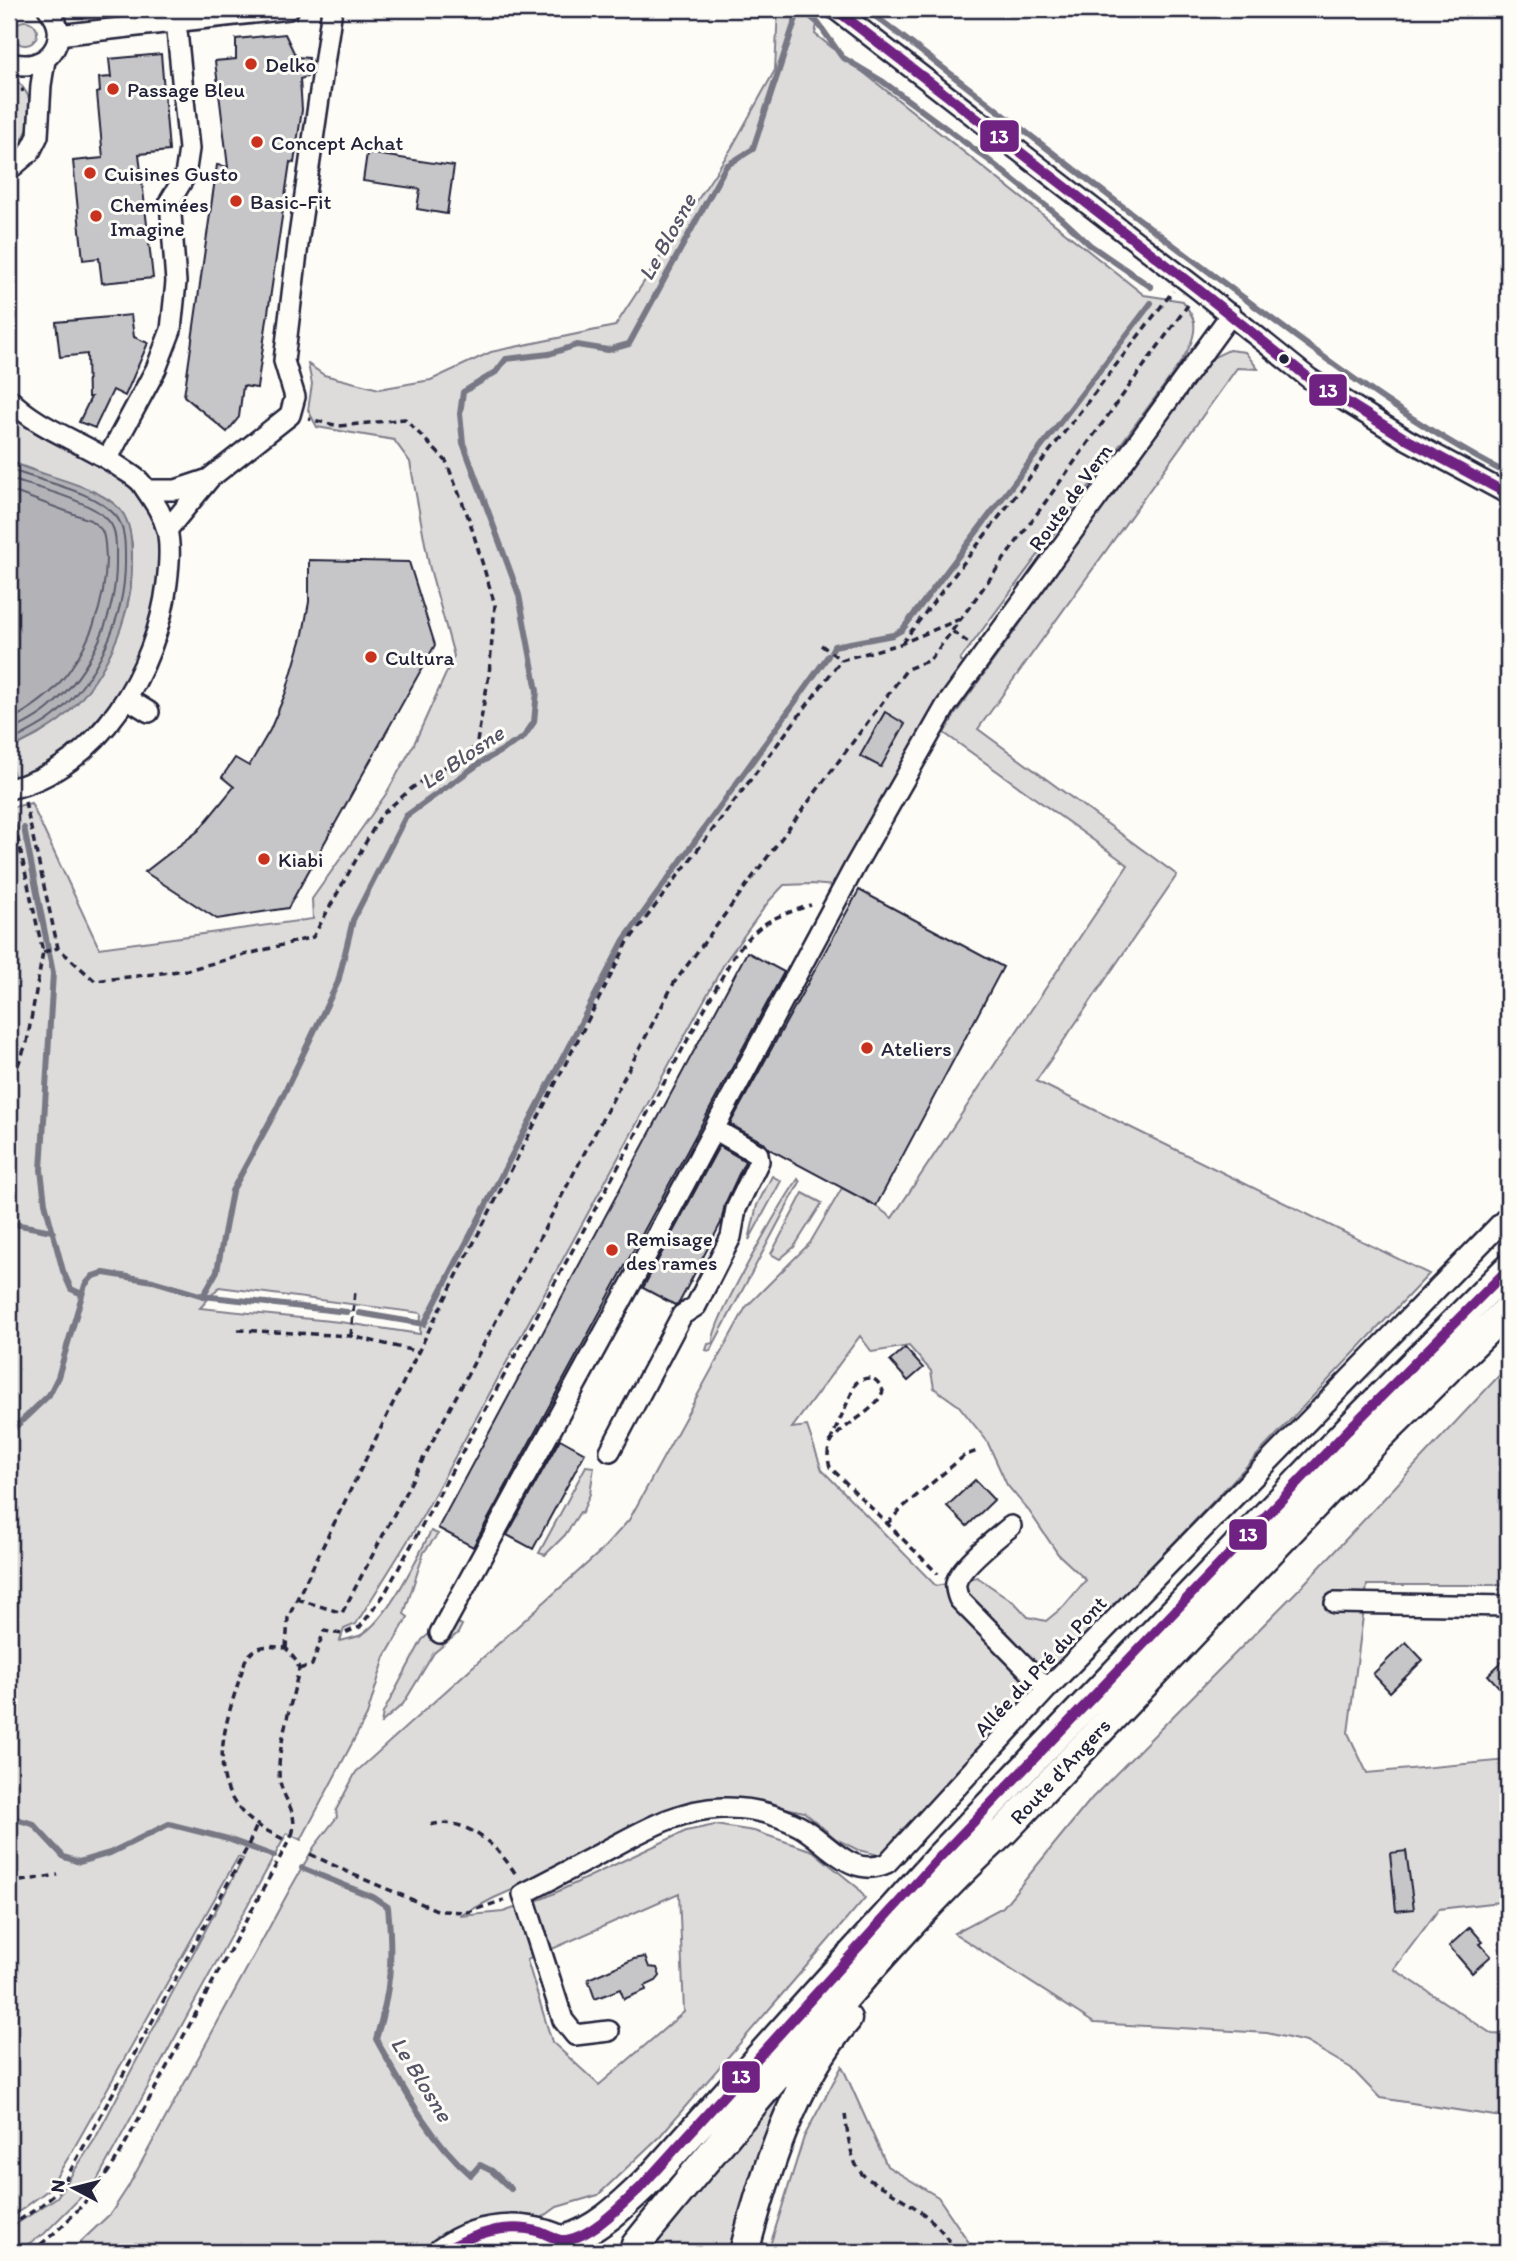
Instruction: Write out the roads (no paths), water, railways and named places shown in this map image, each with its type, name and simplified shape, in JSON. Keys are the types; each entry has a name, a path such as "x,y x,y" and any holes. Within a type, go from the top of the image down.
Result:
{"highway":[{"name":"Route d'Angers","path":"572,2246 573,2238 600,2222 648,2181 937,1860 1352,1426 1508,1269"},
{"name":"Route d'Angers","path":"633,2252 730,2130 960,1871 1005,1830 1376,1440 1508,1309"},
{"path":"744,2252 776,2145 818,2061 840,2028 982,1868 1005,1830"},
{"path":"443,2252 468,2238 491,2231 516,2229 540,2232 572,2246"}],"street":[{"path":"9,170 30,152 38,136 45,60 54,48 54,18 176,21 289,9"},
{"path":"167,530 210,478 290,415 295,397 284,361 332,9"},
{"path":"835,9 1199,289 1310,379 1406,439 1508,494"},
{"path":"108,458 156,369 171,330 176,282 170,201 186,176 190,149 176,21"},
{"path":"9,62 28,66 45,60"},
{"name":"Route de Vern","path":"440,1633 840,895 946,706 1231,314"},
{"path":"9,399 31,419 108,458 140,481 159,508 167,530 169,567 165,601 143,672 128,699 81,751 52,771 13,791"},
{"path":"146,490 176,490 210,478"},
{"path":"128,699 149,712"},
{"path":"610,1451 682,1315 696,1307 731,1237 736,1209 759,1161 758,1154 714,1129"},
{"name":"Allée du Pré du Pont","path":"609,2031 575,2035 563,2020 523,1894 643,1831 684,1813 704,1809 748,1809 771,1815 803,1828 842,1858 855,1864 880,1867 887,1863 1047,1689 1508,1216"},
{"path":"1011,1526 963,1570 956,1581 956,1590 959,1599 1047,1689"},
{"path":"1335,1603 1508,1606"}],"water":[{"path":"9,461 88,489 115,505 129,526 132,563 131,585 121,628 102,669 76,705 60,720 14,747 12,768 9,769"}],"waterway":[{"name":"Le Blosne","path":"9,1433 49,1395 58,1377 85,1285 93,1276 104,1273 153,1281 203,1296 217,1271 232,1191 275,1112 338,982 353,920 406,816 480,763 523,738 534,722 537,691 519,595 463,443 460,414 463,392 496,372 506,359 549,354 577,345 608,350 629,344 726,166 753,149 799,9"},
{"path":"801,9 818,23 842,57 882,81 986,158 1061,218 1090,245 1151,287"},
{"path":"866,9 1149,227 1340,369 1405,414 1508,474"},
{"path":"832,650 834,646 893,635 902,630 1151,303"},
{"path":"359,1313 424,1324 624,940 828,656"},
{"path":"24,828 53,973 41,1170 45,1203 63,1271 71,1289 82,1294"},
{"path":"9,1223 52,1231"},
{"path":"203,1296 347,1312"},
{"name":"Le Blosne","path":"9,1817 33,1824 64,1857 79,1862 110,1853 169,1824 228,1839 274,1856"},
{"name":"Le Blosne","path":"302,1868 373,1897 388,1907 390,1974 376,2039 429,2129 456,2161 471,2175 480,2165 492,2171 511,2189"}],"place":[{"name":"Delko","path":"251,64"},
{"name":"Passage Bleu","path":"113,89"},
{"name":"Concept Achat","path":"257,142"},
{"name":"Cuisines Gusto","path":"90,173"},
{"name":"Basic-Fit","path":"236,201"},
{"name":"Cheminées Imagine","path":"96,216"},
{"name":"Cultura","path":"371,657"},
{"name":"Kiabi","path":"264,859"},
{"name":"Ateliers","path":"867,1048"},
{"name":"Remisage des rames","path":"612,1250"}]}
